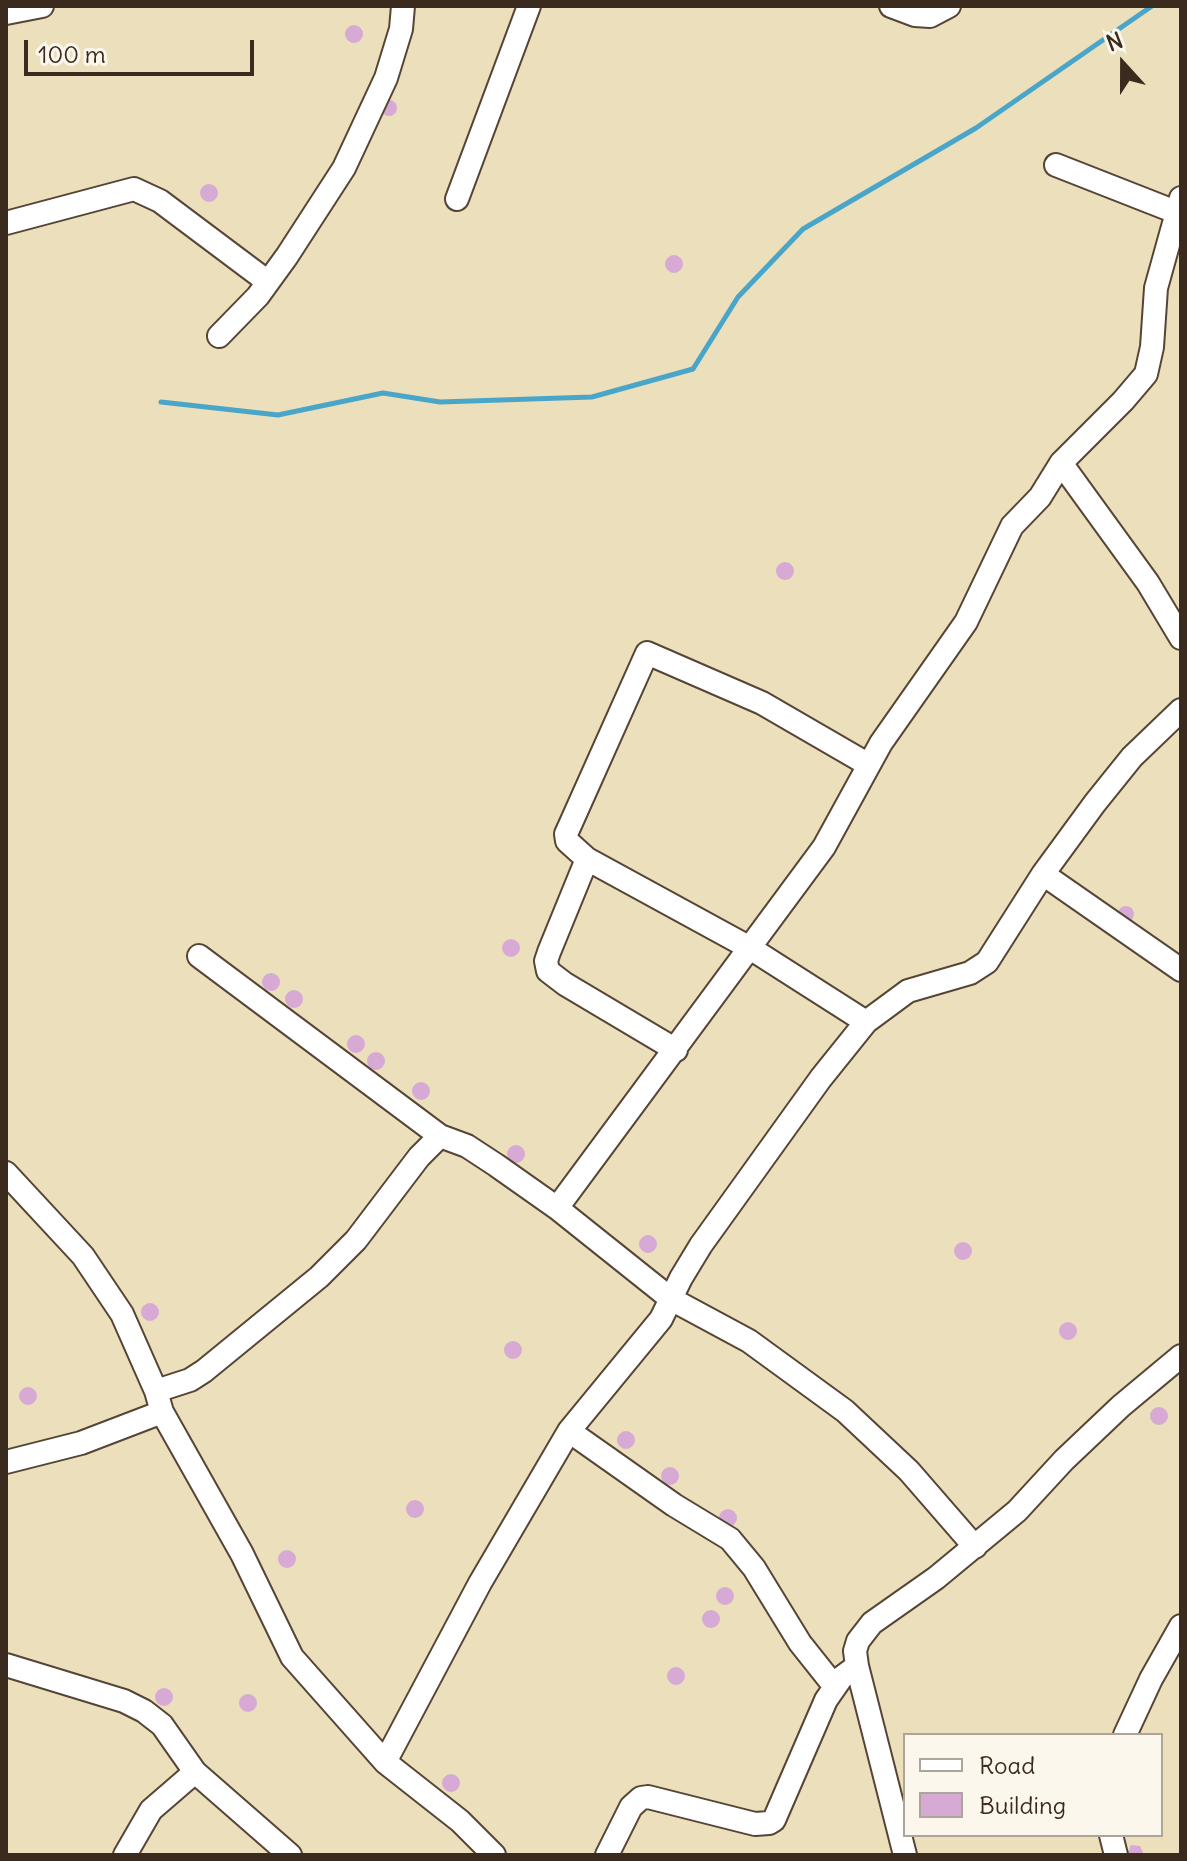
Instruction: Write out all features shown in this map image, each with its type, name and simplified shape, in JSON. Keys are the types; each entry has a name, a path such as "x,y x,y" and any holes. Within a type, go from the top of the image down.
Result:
{"street":[{"path":"6,13 42,6"},
{"path":"219,336 258,296 303,232 350,156 386,78 401,29 403,6"},
{"path":"457,199 529,6"},
{"path":"891,6 915,15 930,16 949,6"},
{"path":"557,1208 824,847 899,716 966,622 1012,526 1040,497 1061,463 1146,374 1152,347 1156,288 1179,208 1056,165"},
{"path":"6,223 134,189 160,201 268,282"},
{"path":"1061,463 1148,583 1181,638"},
{"path":"866,1022 750,948 587,859 571,847 566,834 647,653 762,703 869,765"},
{"path":"385,1762 480,1583 569,1431 661,1319 701,1245 821,1078 866,1022 908,991 958,978 981,968 1043,874 1132,757 1181,710"},
{"path":"587,859 549,952 546,961 548,971 676,1050"},
{"path":"1043,874 1181,970"},
{"path":"199,956 440,1136 467,1146 557,1208 671,1299 749,1341 845,1411 909,1471 975,1547"},
{"path":"6,1462 81,1443 159,1402 204,1371 319,1277 356,1240 419,1157 440,1136"},
{"path":"6,1173 83,1256 122,1314 159,1402 242,1554 292,1657 385,1762 460,1821 494,1855"},
{"path":"905,1855 857,1666 855,1651 858,1641 872,1623 975,1547 1017,1511 1064,1460 1121,1406 1181,1356"},
{"path":"569,1431 674,1505 730,1539 754,1568 800,1643 835,1687"},
{"path":"1126,1733 1151,1679 1181,1626"},
{"path":"6,1665 124,1701 144,1711 162,1725 195,1772 290,1855"},
{"path":"607,1855 631,1807 641,1798 648,1797 755,1824 774,1820 821,1709 835,1687 857,1666"},
{"path":"125,1855 151,1810 195,1772"}],"building":[{"path":"354,25 363,34 354,43 345,34"},
{"path":"389,100 395,102 395,114 389,116 383,114 381,108 383,102"},
{"path":"209,184 218,193 209,202 200,193"},
{"path":"674,255 683,264 674,273 665,264"},
{"path":"785,562 794,571 785,580 776,571"},
{"path":"1123,906 1129,906 1134,914 1132,920 1123,922 1118,917 1118,911"},
{"path":"511,939 520,948 511,957 502,948"},
{"path":"271,973 280,982 271,991 262,982"},
{"path":"294,990 303,999 294,1008 285,999"},
{"path":"356,1035 365,1044 356,1053 347,1044"},
{"path":"376,1052 385,1061 376,1070 367,1061"},
{"path":"421,1082 430,1091 421,1100 412,1091"},
{"path":"516,1145 525,1154 516,1163 507,1154"},
{"path":"648,1235 657,1244 648,1253 639,1244"},
{"path":"963,1242 972,1251 963,1260 954,1251"},
{"path":"150,1303 159,1312 150,1321 141,1312"},
{"path":"1068,1322 1077,1331 1068,1340 1059,1331"},
{"path":"513,1341 522,1350 513,1359 504,1350"},
{"path":"28,1387 37,1396 28,1405 19,1396"},
{"path":"1159,1407 1168,1416 1159,1425 1150,1416"},
{"path":"626,1431 635,1440 626,1449 617,1440"},
{"path":"670,1467 679,1476 670,1485 661,1476"},
{"path":"415,1500 424,1509 415,1518 406,1509"},
{"path":"728,1509 737,1518 728,1527 719,1518"},
{"path":"287,1550 296,1559 287,1568 278,1559"},
{"path":"725,1587 734,1596 725,1605 716,1596"},
{"path":"711,1610 720,1619 711,1628 702,1619"},
{"path":"676,1667 685,1676 676,1685 667,1676"},
{"path":"164,1688 173,1697 164,1706 155,1697"},
{"path":"248,1694 257,1703 248,1712 239,1703"},
{"path":"451,1774 460,1783 451,1792 442,1783"},
{"path":"1131,1845 1140,1846 1144,1855 1127,1855"}],"waterway":[{"path":"161,402 278,415 383,393 440,402 592,397 693,369 738,297 803,229 976,128 1152,6"}]}
